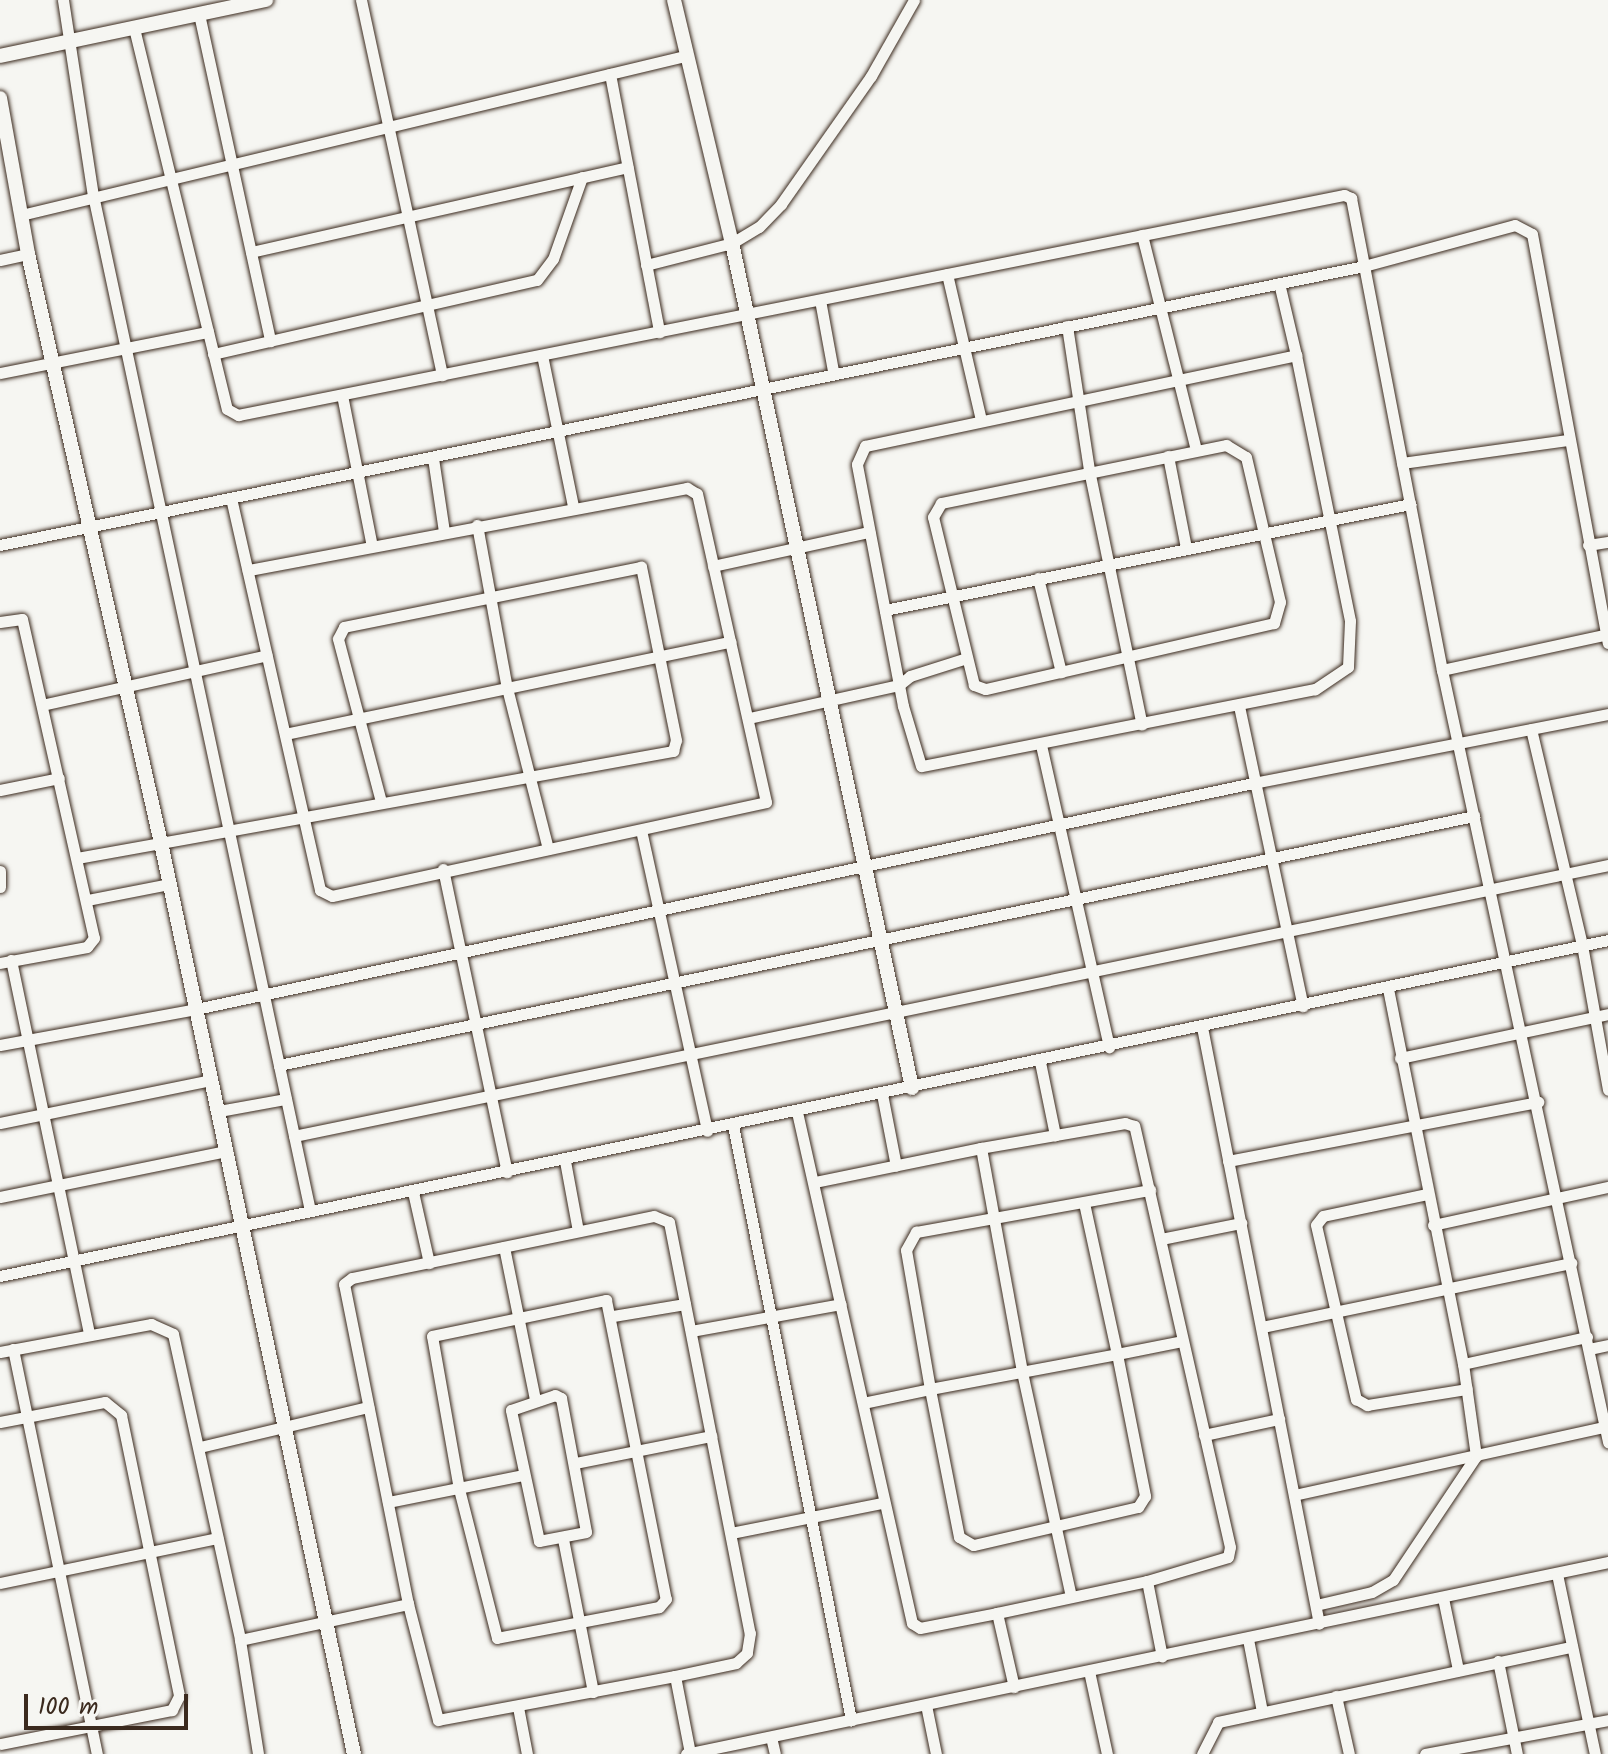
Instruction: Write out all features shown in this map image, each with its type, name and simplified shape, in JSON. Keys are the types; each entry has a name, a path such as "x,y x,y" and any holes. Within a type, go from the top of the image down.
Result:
{"street":[{"path":"63,0 72,41 93,195 310,1211"},
{"path":"0,56 266,0"},
{"path":"361,0 442,375"},
{"path":"674,0 732,243 878,943 912,1088"},
{"path":"646,265 732,243 781,204 871,76 914,0"},
{"path":"199,14 270,341"},
{"path":"134,28 213,354 232,413 342,395 1348,195 1442,670 1538,1102 1608,1442"},
{"path":"21,215 170,176 685,56"},
{"path":"610,74 659,332"},
{"path":"0,98 28,254 161,843 354,1754"},
{"path":"251,252 408,214 628,167"},
{"path":"213,354 537,280 553,259 582,177"},
{"path":"0,545 559,433 833,371 1364,266 1515,225 1526,227 1532,234 1567,440 1607,638 1442,670"},
{"path":"1142,235 1156,307 1196,450"},
{"path":"0,260 28,254"},
{"path":"947,274 961,346 981,420"},
{"path":"1279,283 1296,355 1350,621 1348,667 1324,686 1239,706 921,766 899,685 857,464 865,446 1296,355"},
{"path":"820,300 833,371"},
{"path":"1067,326 1089,470 1142,725"},
{"path":"0,373 53,365 208,332"},
{"path":"542,355 573,506"},
{"path":"342,395 372,546"},
{"path":"1402,463 1567,440"},
{"path":"1226,445 1246,457 1259,531 1280,602 1274,623 979,689 964,659 933,517 941,503 1196,450 1226,445"},
{"path":"1168,456 1186,548"},
{"path":"433,458 444,532"},
{"path":"231,498 317,883 332,896 443,869 763,806 767,796 697,494 687,488 573,506 248,570"},
{"path":"885,610 1259,531 1410,504"},
{"path":"477,525 507,688 548,849"},
{"path":"713,566 869,532"},
{"path":"1588,545 1608,542"},
{"path":"77,858 673,751 676,740 641,567 490,594 344,627 338,639 381,802"},
{"path":"1038,578 1061,672"},
{"path":"0,622 22,619 87,900 91,944 6,962 89,1333"},
{"path":"285,734 731,642"},
{"path":"42,705 267,655"},
{"path":"749,718 899,685 910,676 964,659"},
{"path":"1239,706 1303,1006"},
{"path":"0,1045 196,1009 1253,783 1608,714"},
{"path":"1531,729 1582,945 1608,1090"},
{"path":"1041,745 1109,1047"},
{"path":"0,790 59,778"},
{"path":"279,1065 878,943 1474,816"},
{"path":"641,830 707,1131"},
{"path":"294,1136 893,1009 1608,865"},
{"path":"443,869 507,1172"},
{"path":"0,871 0,887"},
{"path":"87,900 169,884"},
{"path":"0,1276 1040,1062 1608,940"},
{"path":"1316,1605 1372,1592 1393,1580 1476,1456 1463,1364 1388,989"},
{"path":"1400,1058 1608,1014"},
{"path":"1202,1027 1319,1624"},
{"path":"1040,1062 1055,1135"},
{"path":"0,1123 212,1080"},
{"path":"882,1094 896,1166"},
{"path":"219,1111 286,1099"},
{"path":"1228,1161 1538,1102"},
{"path":"797,1112 863,1403 881,1503 912,1623 920,1628 997,1613 1147,1581 1228,1557 1230,1547 1134,1126 1125,1123 1055,1135 815,1182"},
{"path":"733,1125 851,1720"},
{"path":"981,1148 1022,1372 1071,1596"},
{"path":"0,1197 227,1151"},
{"path":"565,1161 578,1231"},
{"path":"1433,1225 1557,1195 1608,1187"},
{"path":"1084,1203 1117,1354 1143,1503 1054,1528 973,1545 959,1537 906,1250 909,1240 916,1232 1150,1190"},
{"path":"413,1192 429,1263"},
{"path":"1427,1194 1318,1221 1336,1313 1359,1403 1467,1389"},
{"path":"663,1217 669,1222 750,1633 747,1653 736,1663 438,1720 408,1604 344,1284 352,1278 504,1247 663,1217"},
{"path":"1161,1239 1241,1223"},
{"path":"504,1247 535,1399"},
{"path":"1262,1327 1447,1292 1571,1263"},
{"path":"601,1299 610,1304 613,1316 666,1599 659,1607 502,1639 492,1634 459,1489 432,1336 601,1299"},
{"path":"613,1316 685,1304"},
{"path":"691,1331 841,1304"},
{"path":"0,1352 89,1333 151,1324 173,1334 240,1640 258,1754"},
{"path":"863,1403 1182,1341"},
{"path":"1463,1364 1588,1343 1608,1345"},
{"path":"13,1349 97,1754"},
{"path":"561,1398 575,1463 586,1532 563,1539 535,1538 511,1410 535,1399 561,1398"},
{"path":"0,1422 105,1402 114,1406 121,1415 178,1704 172,1710 0,1743"},
{"path":"200,1447 368,1407"},
{"path":"1204,1435 1279,1419"},
{"path":"1294,1495 1606,1427"},
{"path":"575,1463 711,1436"},
{"path":"388,1502 523,1475"},
{"path":"731,1533 881,1503"},
{"path":"0,1583 217,1538"},
{"path":"563,1539 593,1692"},
{"path":"675,1676 688,1754 1608,1562"},
{"path":"1557,1574 1595,1754"},
{"path":"1147,1581 1162,1657"},
{"path":"1443,1598 1458,1670"},
{"path":"240,1640 408,1604"},
{"path":"997,1613 1014,1687"},
{"path":"1248,1639 1262,1712"},
{"path":"1202,1754 1218,1722 1572,1647"},
{"path":"1498,1661 1517,1754"},
{"path":"1089,1671 1107,1754"},
{"path":"1336,1696 1349,1754"},
{"path":"926,1705 936,1754"},
{"path":"518,1707 527,1754"},
{"path":"1425,1754 1608,1720"},
{"path":"771,1737 775,1754"}]}
